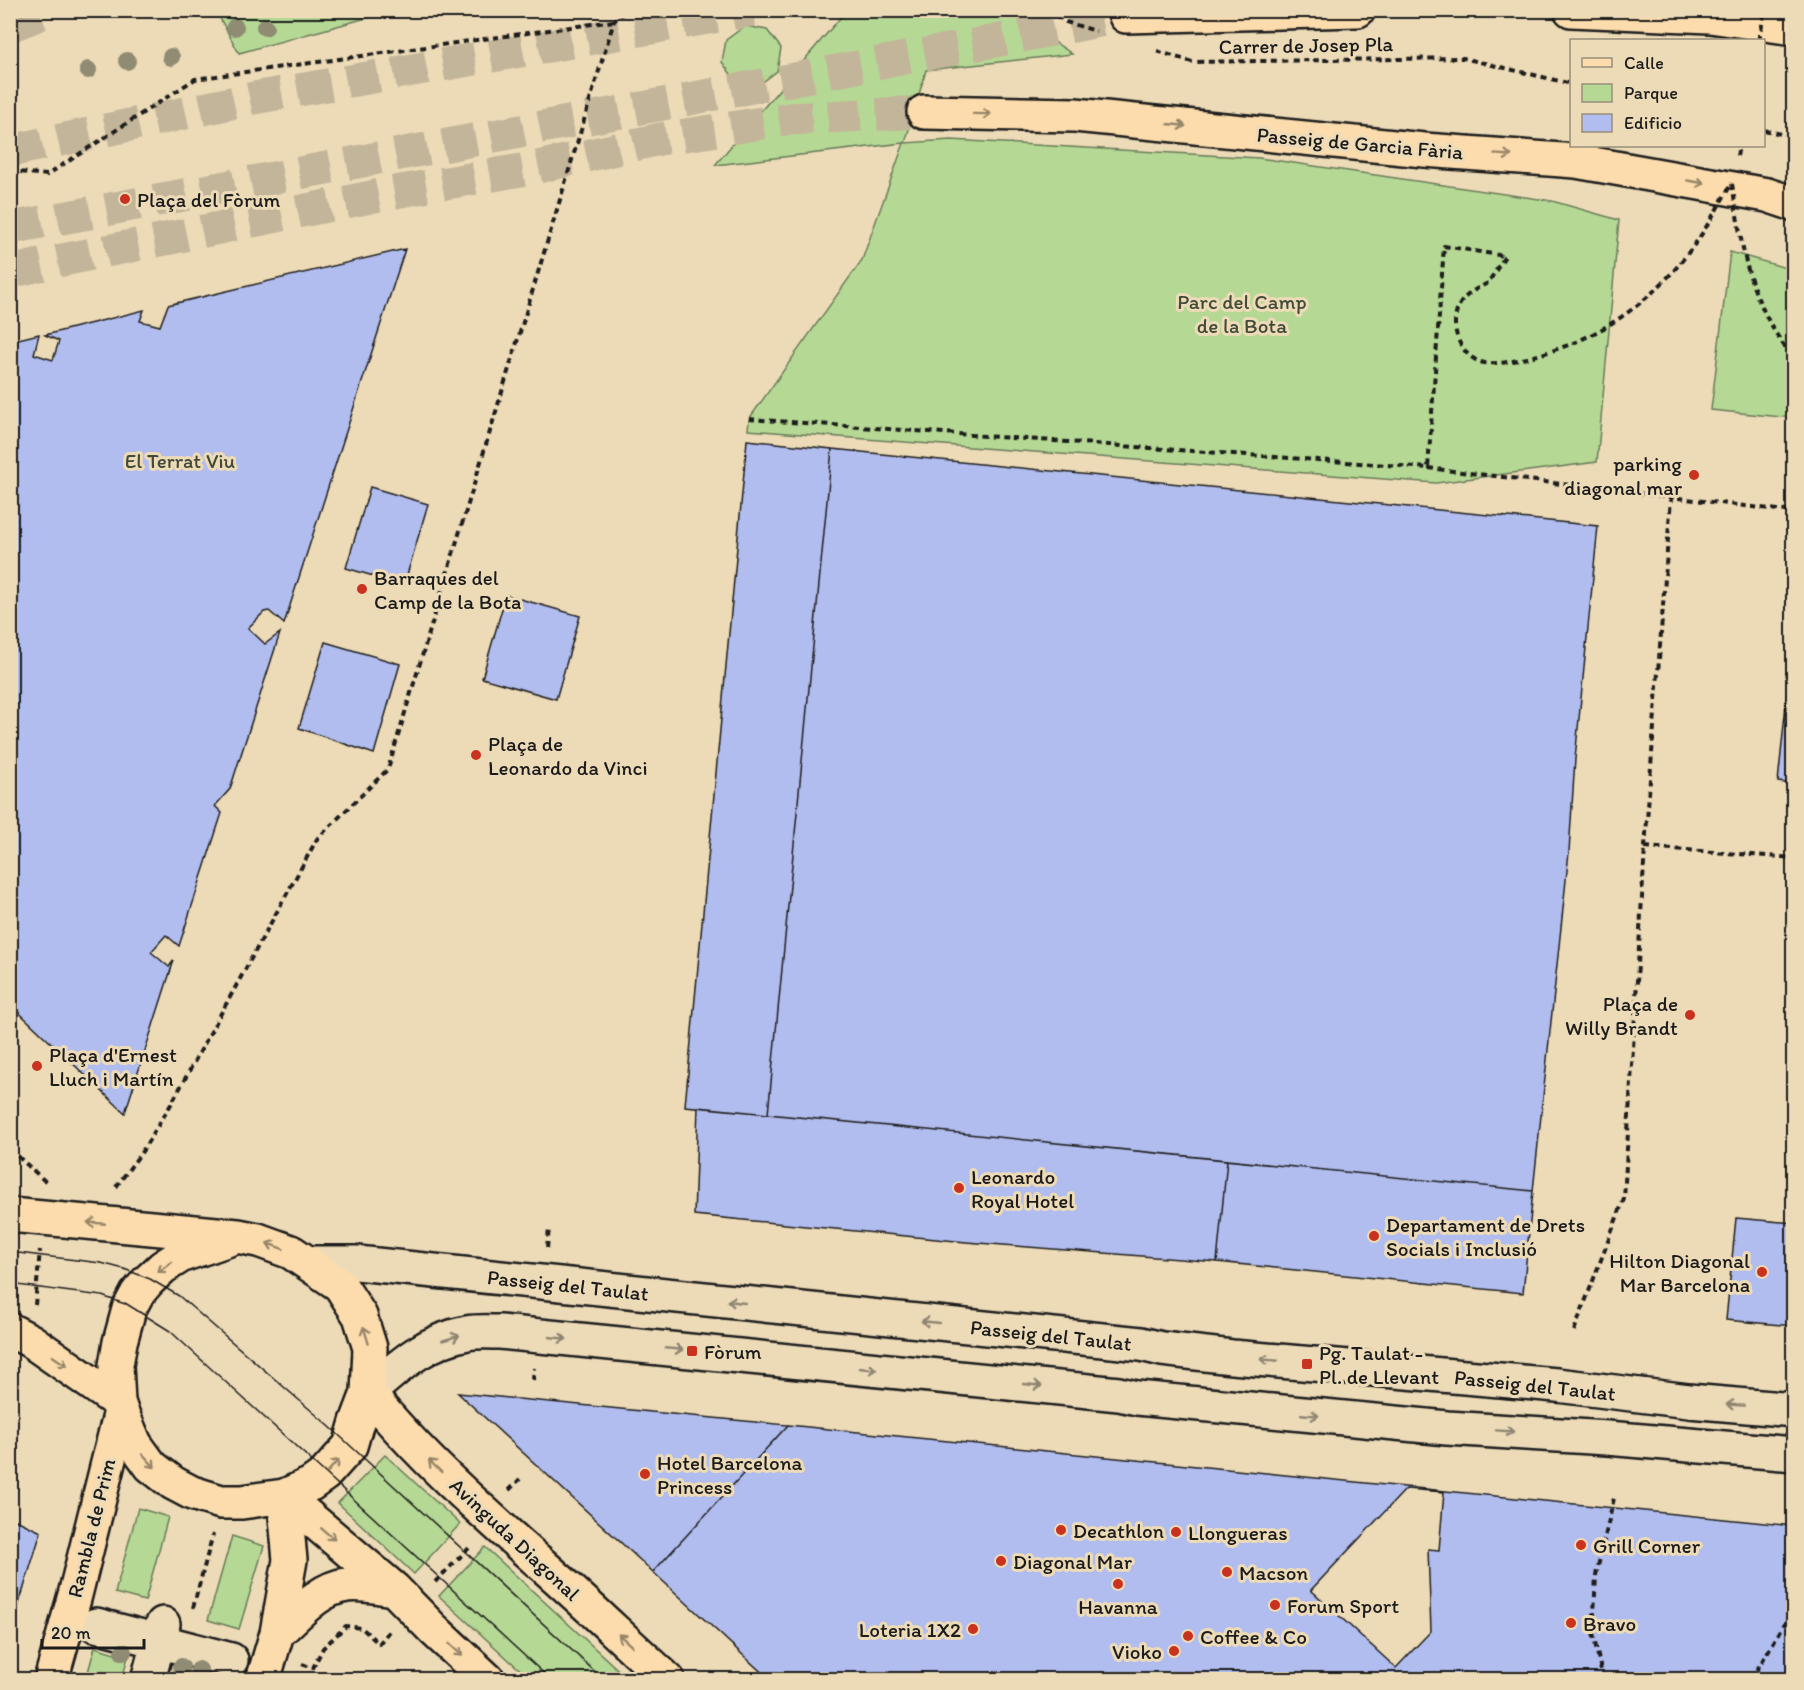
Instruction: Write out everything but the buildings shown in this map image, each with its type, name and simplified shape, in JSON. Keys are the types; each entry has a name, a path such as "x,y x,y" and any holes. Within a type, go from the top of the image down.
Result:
{"main road":[{"path":"1113,24 1358,10"},
{"path":"1571,10 1710,16 1794,27"},
{"name":"Passeig de Garcia Fària","path":"924,112 1075,115 1412,148 1576,161 1767,195 1794,204"},
{"path":"10,1215 238,1236 258,1240 291,1252 340,1285 360,1316 370,1348 368,1393 351,1446 325,1474 311,1484 284,1496 242,1502 221,1502 173,1484 151,1466 135,1444 119,1406 116,1365 129,1309 137,1294 163,1267 182,1255 238,1236"},
{"path":"10,1330 31,1341 119,1406"},
{"name":"Avinguda Diagonal","path":"368,1393 417,1448 495,1524 549,1570 668,1680"},
{"name":"Rambla de Prim","path":"51,1680 75,1595 119,1406"},
{"path":"284,1496 394,1589 488,1680"},
{"path":"263,1680 277,1633 290,1560 284,1496"},
{"path":"277,1633 320,1595 345,1585 363,1584 394,1589"}],"street":[{"name":"Passeig del Taulat","path":"309,1263 357,1263 1141,1344 1162,1349 1232,1357 1557,1385 1689,1401 1794,1410"},
{"path":"368,1393 413,1355 439,1341 468,1333 500,1332 1436,1427 1607,1438 1794,1454"},
{"name":"Rambla de Prim","path":"96,1625 160,1633 231,1660"},
{"path":"148,1680 160,1633"}],"path":[{"path":"10,15 32,10"},
{"path":"116,1187 143,1150 170,1106 317,839 388,769 614,21 626,10"},
{"path":"1048,10 1066,22 1113,24"},
{"path":"1759,39 1765,10"},
{"path":"10,171 47,175 195,79 614,21"},
{"name":"Carrer de Josep Pla","path":"1146,48 1192,62 1463,58 1570,84"},
{"path":"1765,130 1794,137"},
{"path":"1428,468 1444,246 1505,256 1488,283 1474,289 1461,303 1455,317 1456,336 1464,351 1474,359 1486,363 1530,358 1562,348 1622,318 1656,290 1689,252 1732,183 1750,277 1761,306 1778,337 1794,359"},
{"path":"749,419 1428,468 1794,512"},
{"path":"1575,1331 1624,1199 1645,847 1671,498"},
{"path":"1645,847 1794,858"},
{"path":"10,1149 47,1183"},
{"name":"Passeig del Taulat","path":"546,1250 549,1228"},
{"path":"35,1308 41,1241"},
{"name":"Avinguda Diagonal","path":"507,1492 520,1479"},
{"path":"1603,1680 1593,1633 1596,1575 1614,1498"},
{"path":"193,1610 216,1524"},
{"name":"Avinguda Diagonal","path":"433,1584 477,1540"},
{"path":"1751,1680 1794,1612"},
{"path":"1785,1623 1794,1617"},
{"path":"1785,1623 1794,1624"},
{"path":"294,1661 313,1668 323,1647 346,1626 362,1628 379,1644 394,1625"},
{"path":"1781,1680 1794,1671"}],"green space":[{"path":"216,11 392,11 239,53"},
{"name":"Parc del Camp de la Bota","path":"846,11 1009,11 1072,54 926,70 905,143 951,140 1259,158 1552,201 1619,220 1597,462 1436,483 748,430 749,419 862,260 904,143 715,165"},
{"path":"745,26 767,30 781,48 777,71 759,85 736,81 722,62 726,40"},
{"path":"1730,252 1793,270 1793,418 1711,410"},
{"path":"385,1455 460,1524 414,1574 338,1503"},
{"path":"138,1508 168,1517 145,1601 115,1593"},
{"path":"232,1536 264,1546 239,1629 208,1620"},
{"path":"485,1547 628,1679 530,1679 439,1596"},
{"path":"95,1647 128,1657 122,1679 86,1679"}],"tunnel":[{"path":"10,26 50,10"},
{"path":"10,151 254,98 753,10"},
{"path":"10,228 1126,16"},
{"path":"10,272 390,193 538,167 660,139 788,119 924,112"}],"tram line":[{"path":"10,1252 101,1263 150,1279 179,1296 329,1426 604,1680"},
{"path":"10,1284 102,1296 125,1303 170,1331 551,1680"}],"place":[{"name":"Plaça del Fòrum","path":"125,199"},
{"name":"parking diagonal mar","path":"1694,475"},
{"name":"Barraques del Camp de la Bota","path":"362,589"},
{"name":"Plaça de Leonardo da Vinci","path":"476,755"},
{"name":"Plaça de Willy Brandt","path":"1690,1015"},
{"name":"Plaça d'Ernest Lluch i Martín","path":"37,1066"},
{"name":"Leonardo Royal Hotel","path":"959,1188"},
{"name":"Departament de Drets Socials i Inclusió","path":"1374,1236"},
{"name":"Hilton Diagonal Mar Barcelona","path":"1762,1272"},
{"name":"Fòrum","path":"692,1351"},
{"name":"Pg. Taulat - Pl. de Llevant","path":"1307,1364"},
{"name":"Hotel Barcelona Princess","path":"645,1474"},
{"name":"Decathlon","path":"1061,1530"},
{"name":"Llongueras","path":"1176,1532"},
{"name":"Grill Corner","path":"1581,1545"},
{"name":"Diagonal Mar","path":"1001,1561"},
{"name":"Macson","path":"1227,1572"},
{"name":"Havanna","path":"1118,1584"},
{"name":"Forum Sport","path":"1275,1605"},
{"name":"Bravo","path":"1571,1623"},
{"name":"Loteria 1X2","path":"973,1629"},
{"name":"Coffee & Co","path":"1188,1636"},
{"name":"Vioko","path":"1174,1651"}],"park label":[{"name":"El Terrat Viu","path":"180,460"}]}
